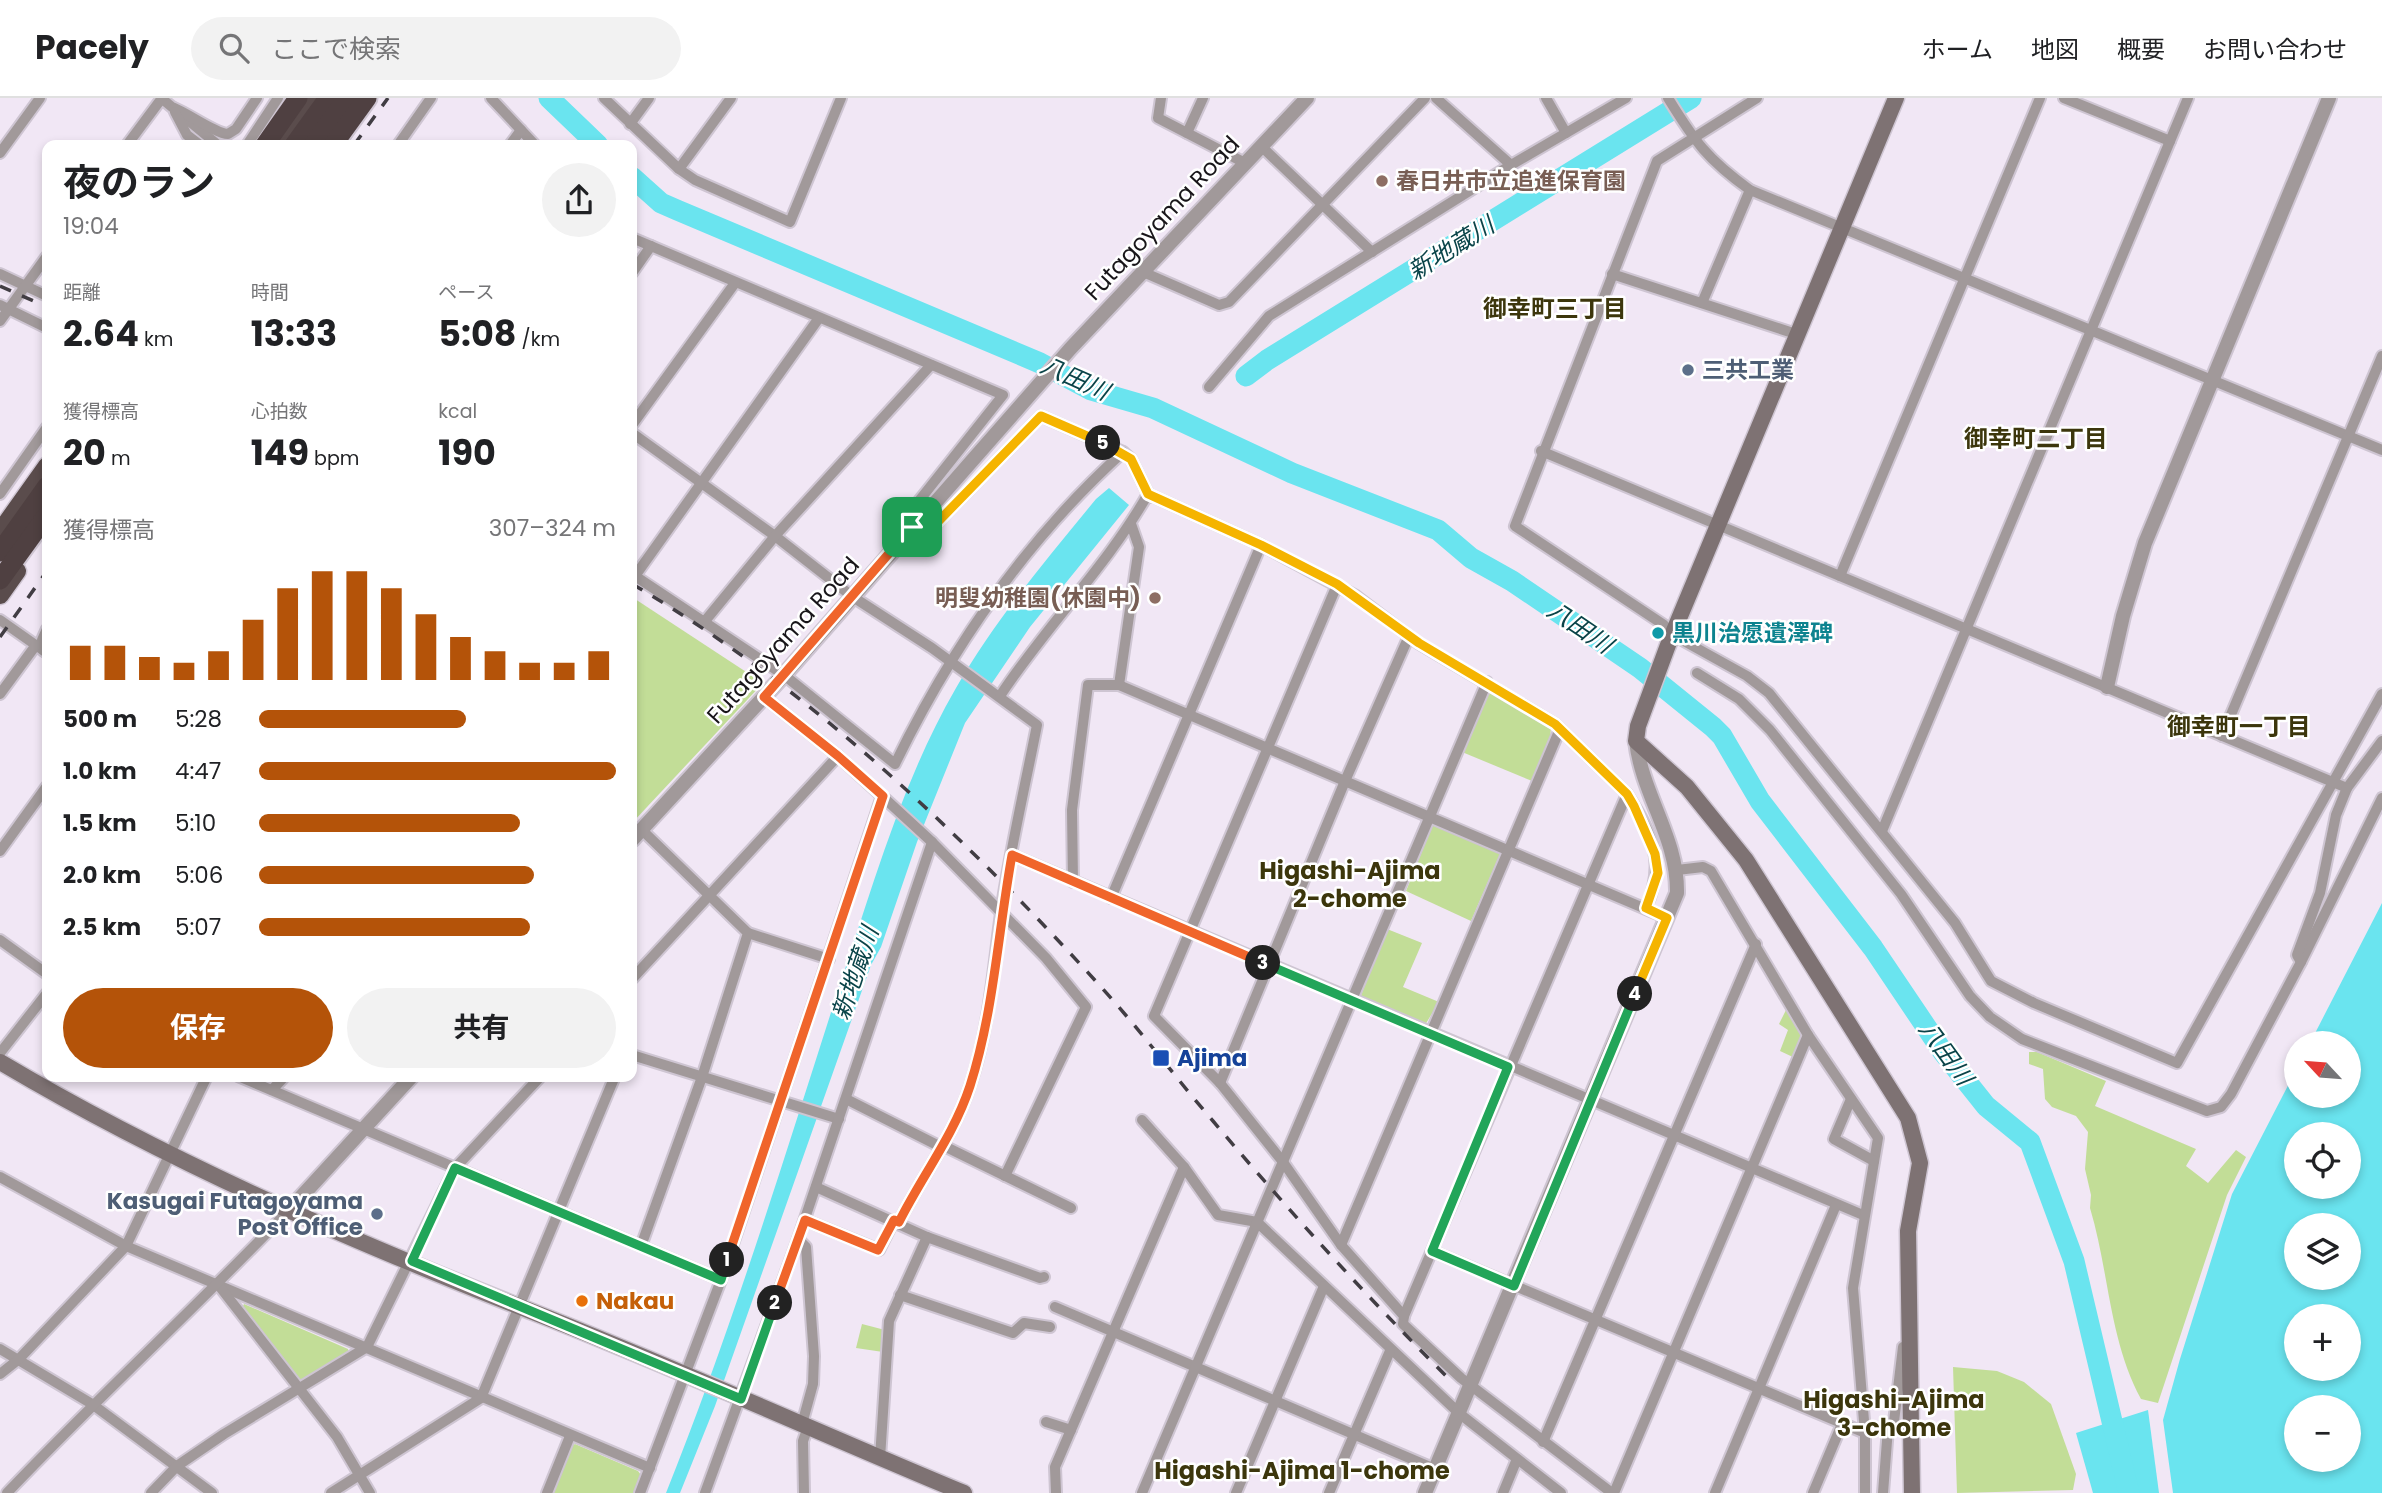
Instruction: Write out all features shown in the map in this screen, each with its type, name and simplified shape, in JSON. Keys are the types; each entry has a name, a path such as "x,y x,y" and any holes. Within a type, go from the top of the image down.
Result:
{"highway":[{"path":"269,140 298,98"},
{"path":"283,140 313,98"},
{"path":"298,140 328,98"},
{"path":"317,140 347,98"},
{"path":"328,140 358,98"},
{"path":"337,140 367,98"},
{"path":"0,532 42,473"},
{"path":"0,552 42,493"},
{"path":"0,580 42,522"},
{"path":"0,595 42,535"}],"main road":[{"path":"1896,98 1670,640 1637,734 1687,787 1746,859 1908,1118 1920,1163 1908,1231 1912,1493"},
{"path":"0,1062 88,1114 169,1155 519,1307 964,1493"}],"street":[{"path":"0,153 40,98"},
{"path":"131,140 161,98 212,140"},
{"path":"174,108 200,119 223,135 236,129 257,98"},
{"path":"402,140 431,98"},
{"path":"491,98 530,140"},
{"path":"604,98 679,169 695,180 790,222 841,98"},
{"path":"630,124 649,98"},
{"path":"679,169 731,98"},
{"path":"1161,98 1158,118 1245,163"},
{"path":"1187,133 1203,98"},
{"name":"Futagoyama Road","path":"637,835 784,675 1067,352 1307,98"},
{"path":"1143,272 1219,305 1229,302 1425,98"},
{"path":"1436,98 1511,165"},
{"path":"1546,98 1566,133"},
{"path":"1209,387 1269,316 1511,165 1626,98"},
{"path":"1668,98 1693,139 1715,165 1750,190 2382,450"},
{"path":"1757,98 1657,161 1515,526 1664,625 1670,640 1747,676 1769,693 1955,923 1991,981 2034,1003 2177,1063 2382,694"},
{"path":"1840,576 2040,98"},
{"path":"2064,98 2170,141"},
{"path":"1882,831 2188,98"},
{"path":"2107,687 2123,615 2145,543 2329,98"},
{"path":"250,140 276,101"},
{"path":"174,108 187,135 194,140"},
{"path":"514,140 521,130"},
{"path":"1261,146 1372,252"},
{"path":"1702,303 1750,190"},
{"path":"637,240 1003,395 907,516 912,527 926,534 1041,416 1123,452 1131,459 1148,494 1261,545 1337,584 1409,636 1560,729 1627,794 1655,854 1658,873 1646,908"},
{"path":"637,267 651,246"},
{"path":"0,321 4,307 25,286 42,263"},
{"path":"0,274 42,294"},
{"path":"1612,274 1796,334"},
{"path":"637,418 735,283"},
{"path":"4,307 42,326"},
{"path":"637,569 819,318"},
{"path":"2222,736 2382,356"},
{"path":"705,621 775,536 931,365"},
{"path":"0,494 42,436"},
{"path":"637,437 775,536 853,597 932,648 951,665 997,694 1006,704 1037,725 1001,911 989,1017 970,1088 943,1147 878,1250 805,1220"},
{"path":"1542,451 2347,788"},
{"path":"637,578 784,675 895,765 951,665 996,595 1086,485 1123,452"},
{"path":"997,694 1131,524 1148,494"},
{"path":"1119,685 1139,547 1131,524"},
{"path":"1111,898 1261,545"},
{"path":"1337,584 1154,1016 1220,1083 1283,1162 1341,1245 1404,1316"},
{"path":"0,620 42,650 0,694"},
{"path":"1220,1083 1345,781 1409,636"},
{"path":"1697,673 1752,710 1901,894 1976,1004 2022,1039 2195,1107 2214,1110 2227,1100 2301,962 2382,799"},
{"path":"1142,1493 1487,682"},
{"path":"1073,882 1072,810 1088,685 1119,685 1667,918"},
{"path":"764,697 838,756 932,842 1046,958 1086,1007 1006,1176"},
{"path":"1341,1245 1560,729"},
{"path":"1425,1493 1514,1286 1676,893 1677,870 1671,843 1639,766 1637,734"},
{"path":"2301,962 2297,955 2320,893 2336,816 2347,788 2382,741"},
{"path":"637,974 838,756"},
{"path":"0,852 42,793"},
{"path":"1627,794 1508,1067 1403,1324 1461,1378 1472,1383 1543,1442 1613,1493 1675,1353 1808,1035"},
{"path":"640,1493 690,1377 883,796"},
{"path":"637,835 711,896 748,933 829,959"},
{"path":"706,1493 805,1220 835,1118 846,1099 932,842"},
{"path":"1012,855 1863,1215"},
{"path":"1677,870 1703,867 1711,871 1808,1035 1878,1138 1853,1287 1865,1433 1865,1493"},
{"path":"640,1246 702,1077 748,933"},
{"path":"0,940 42,970"},
{"path":"1543,1442 1756,944"},
{"path":"0,1053 42,999"},
{"path":"637,1057 835,1118"},
{"path":"0,1374 19,1359 125,1246 204,1082"},
{"path":"253,1082 721,1280"},
{"path":"272,1090 279,1082"},
{"path":"7,1493 92,1404 218,1284 406,1082"},
{"path":"151,1493 177,1466 367,1347 412,1261 455,1168 535,1082"},
{"path":"331,1493 481,1398 612,1082"},
{"path":"846,1099 1071,1208"},
{"path":"1852,1099 1834,1139 1874,1161"},
{"path":"1142,1120 1184,1167 1218,1215 1257,1222 1390,1351 1460,1414 1561,1493"},
{"path":"1056,1493 1055,1467 1184,1167"},
{"path":"0,1177 125,1246 650,1468"},
{"path":"816,1187 897,1221 927,1237 1040,1278 1044,1277"},
{"path":"1715,1493 1836,1205"},
{"path":"880,1458 889,1321 927,1237"},
{"path":"798,1239 806,1247 814,1356 813,1384 803,1441 804,1493"},
{"path":"1432,1251 1865,1433"},
{"path":"218,1284 338,1437 370,1493"},
{"path":"1236,1493 1324,1286"},
{"path":"900,1295 1013,1333 1024,1323 1050,1327"},
{"path":"1055,1307 1435,1469"},
{"path":"1883,1493 1888,1428 1894,1430 1905,1335 1910,1335"},
{"path":"0,1349 92,1404 212,1493"},
{"path":"1329,1493 1390,1351"},
{"path":"1046,1423 1071,1430"},
{"path":"1813,1493 1842,1424"},
{"path":"547,1493 569,1436"},
{"path":"1503,1493 1517,1460"}],"green space":[{"path":"637,600 763,683 637,818"},
{"path":"1493,692 1551,727 1550,741 1532,781 1462,752 1488,695"},
{"path":"1433,824 1501,852 1471,921 1406,891"},
{"path":"1387,929 1422,943 1403,987 1439,1002 1425,1025 1360,998"},
{"path":"1787,1008 1806,1035 1795,1058 1780,1051 1788,1030 1779,1024"},
{"path":"2029,1052 2037,1052 2106,1081 2095,1106 2196,1149 2186,1166 2208,1183 2236,1150 2246,1157 2227,1195 2158,1403 2141,1399 2122,1353 2090,1208 2091,1195 2085,1169 2088,1132 2076,1116 2052,1107 2045,1099 2043,1069 2029,1064"},
{"path":"244,1304 348,1349 349,1354 302,1380 297,1379 242,1308"},
{"path":"862,1324 885,1330 883,1352 856,1348"},
{"path":"1953,1367 1997,1371 2024,1382 2051,1404 2076,1474 2073,1490 1957,1493"},
{"path":"575,1444 638,1471 641,1475 634,1493 552,1493 570,1447"}],"water":[{"path":"1109,488 1129,505 1030,627 965,723 917,842 881,947 871,965 715,1406 680,1493 666,1493 734,1309 874,881 918,763 956,688 987,638 1096,499"},
{"path":"2382,903 2382,1493 2173,1493 2163,1420 2232,1194 2284,1093 2284,1108 2361,1108 2361,1031 2316,1031"},
{"path":"2148,1410 2159,1493 2093,1493 2076,1433"}],"waterway":[{"name":"八田川","path":"549,98 593,140"},
{"name":"新地蔵川","path":"1246,376 1267,360 1691,98"},
{"name":"八田川","path":"637,181 661,203 1040,363 1091,390 1153,408 1292,473 1438,530 1471,558 1512,581 1640,668 1713,727 1722,736 1760,801 1873,948 1943,1052 1986,1106 2030,1142 2074,1261 2129,1493"}],"railway":[{"path":"358,140 388,98"},
{"path":"0,286 42,305"},
{"path":"0,637 42,578"},
{"path":"637,587 698,625 823,717 940,821 1102,988 1299,1220 1450,1380"}],"place":[{"name":"春日井市立追進保育園","path":"1382,181"},
{"name":"三共工業","path":"1688,370"},
{"name":"明叟幼稚園(休園中)","path":"1155,598"},
{"name":"黒川治愿遺澤碑","path":"1658,633"},
{"name":"Ajima","path":"1161,1058"},
{"name":"Kasugai Futagoyama Post Office","path":"377,1214"},
{"name":"Nakau","path":"582,1301"}],"district":[{"name":"御幸町三丁目","path":"1555,308"},
{"name":"御幸町二丁目","path":"2036,438"},
{"name":"御幸町一丁目","path":"2239,726"},
{"name":"Higashi-Ajima 2-chome","path":"1350,884"},
{"name":"Higashi-Ajima 3-chome","path":"1894,1413"},
{"name":"Higashi-Ajima 1-chome","path":"1302,1470"}],"route":[{"path":"1041,416 1123,452 1131,459 1148,494 1313,571 1356,596 1419,643 1529,706 1555,724 1627,794 1655,854 1658,873 1656,886 1646,908 1667,918 1514,1286 1432,1251 1508,1067 1012,855 1001,911 989,1017 970,1088 944,1146 899,1222 894,1220 878,1250 805,1220 741,1399 412,1261 455,1168 721,1280 883,796 764,697 912,527 926,534 1041,416"}]}
